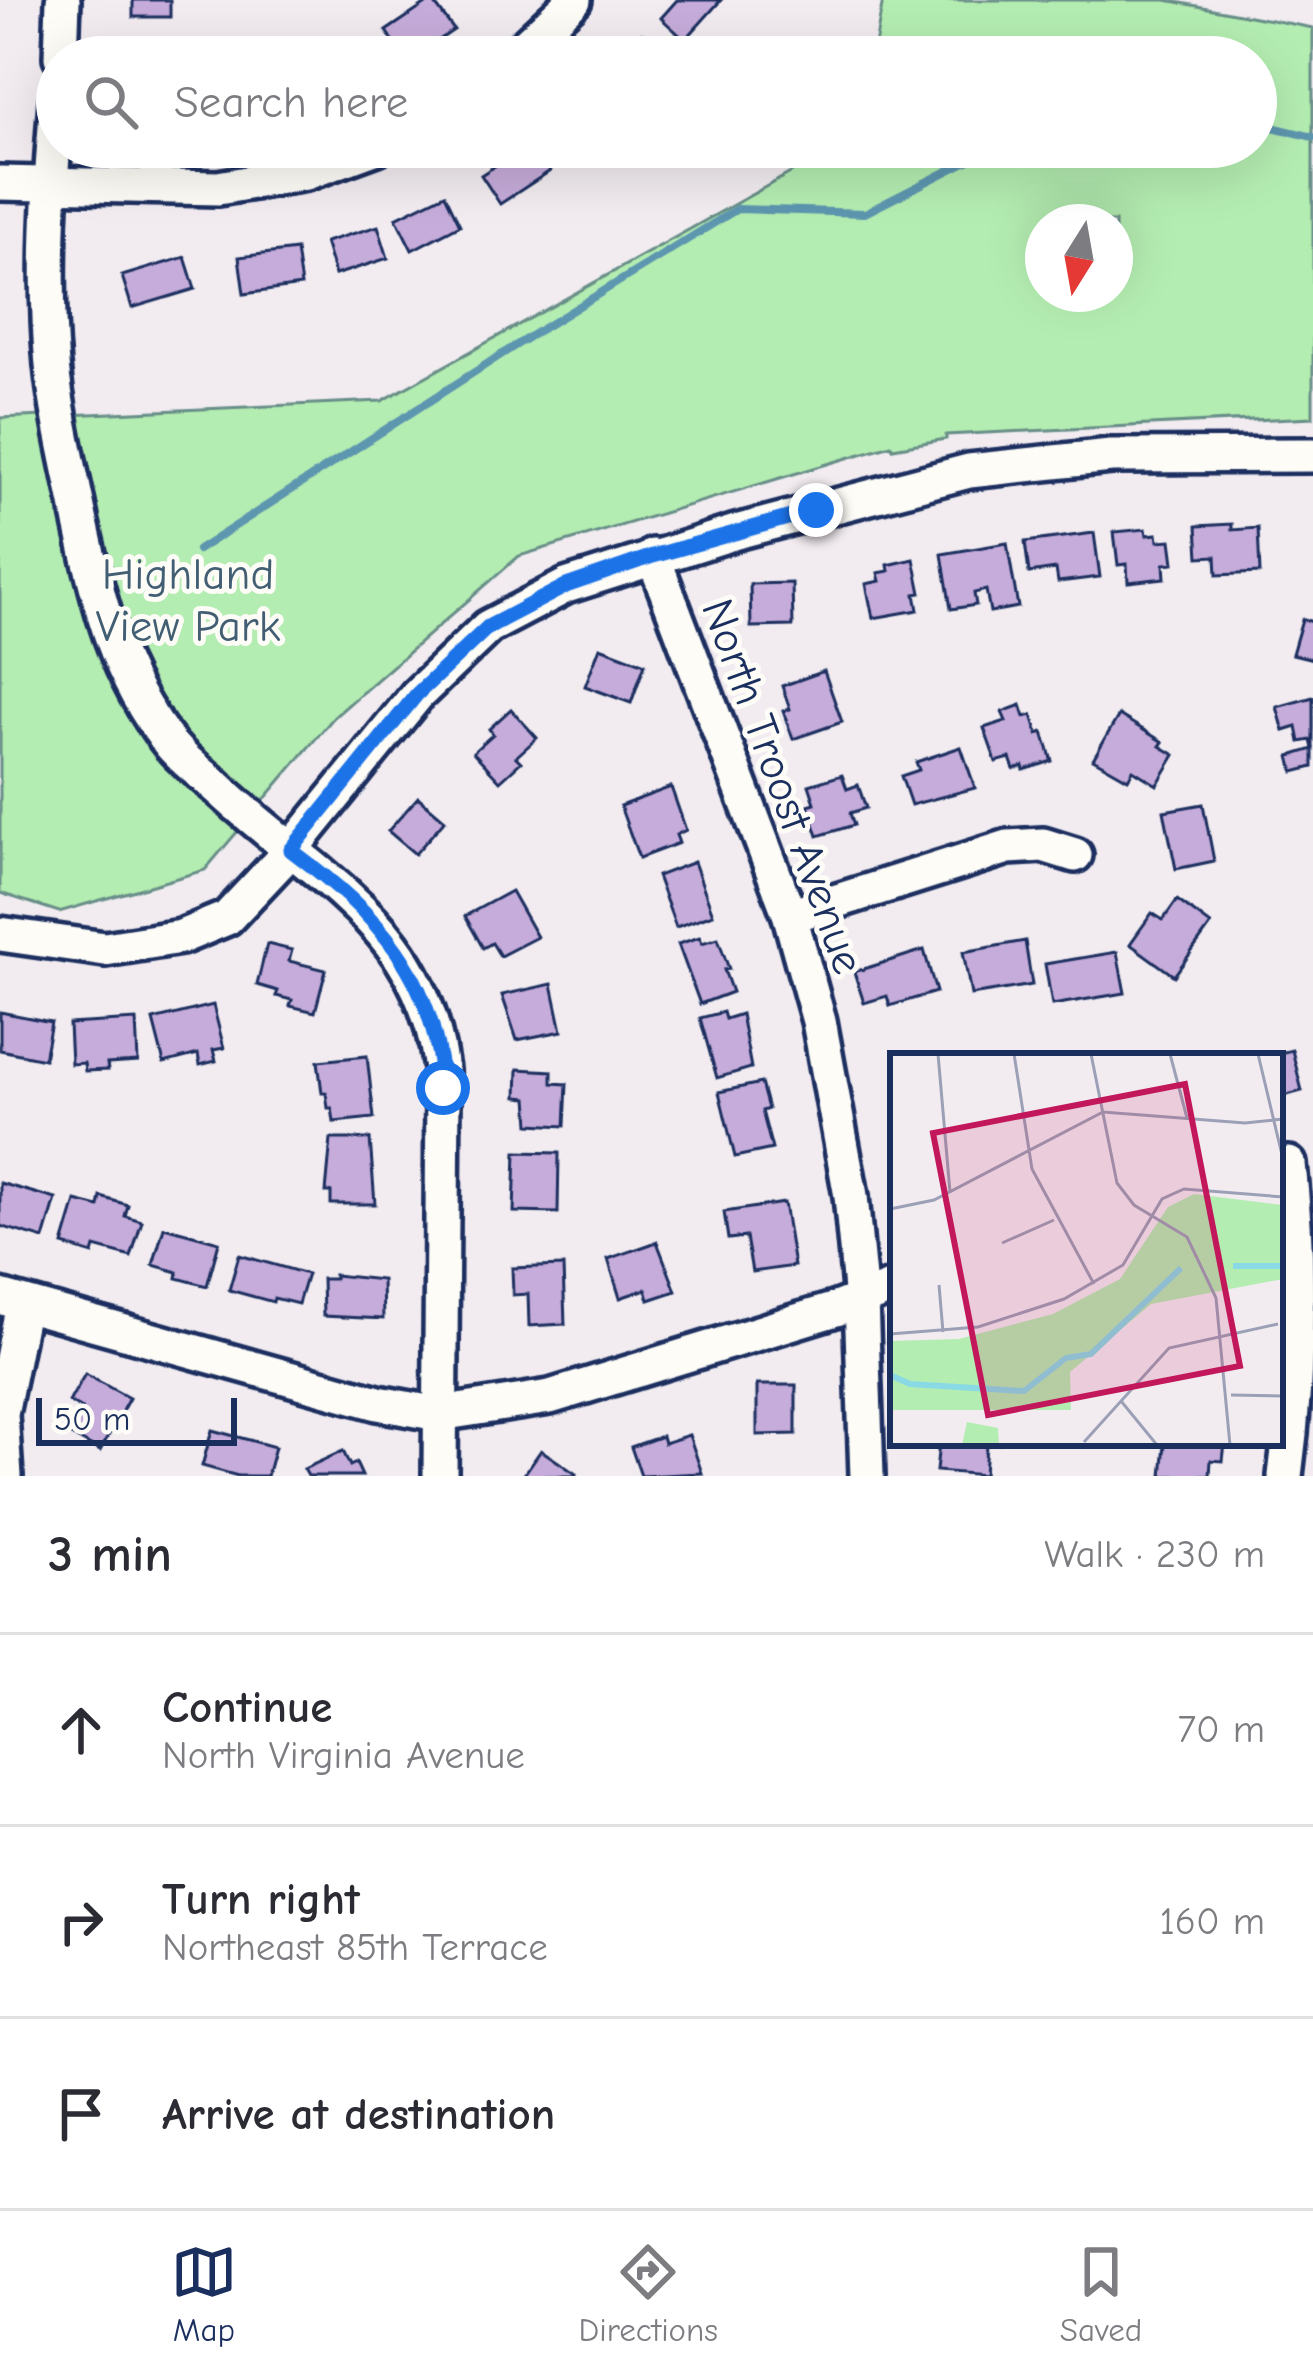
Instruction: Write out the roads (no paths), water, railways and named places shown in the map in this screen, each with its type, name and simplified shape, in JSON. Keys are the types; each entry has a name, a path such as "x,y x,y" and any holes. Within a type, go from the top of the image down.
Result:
{"street":[{"path":"62,36 63,0"},
{"path":"535,36 574,0"},
{"path":"51,168 52,367 99,605 116,658 173,747 372,917 403,955 440,1046 440,1476"},
{"path":"0,183 218,188 319,168"},
{"path":"0,934 105,949 181,937 227,918 291,850 417,694 488,627 566,586 653,556 970,471 1111,456 1313,455"},
{"name":"North Troost Avenue","path":"653,556 790,916 819,1021 851,1196 867,1476"},
{"path":"790,916 1008,848 1042,845 1075,855"},
{"path":"1285,1476 1298,1307 1294,1162"},
{"path":"5,1476 1,1414 11,1300 379,1403 440,1414 550,1397 890,1288"}],"waterway":[{"path":"1277,128 1313,137"},
{"path":"198,550 737,209 865,213 954,168"}],"park label":[{"name":"Highland View Park","path":"188,599"}]}
